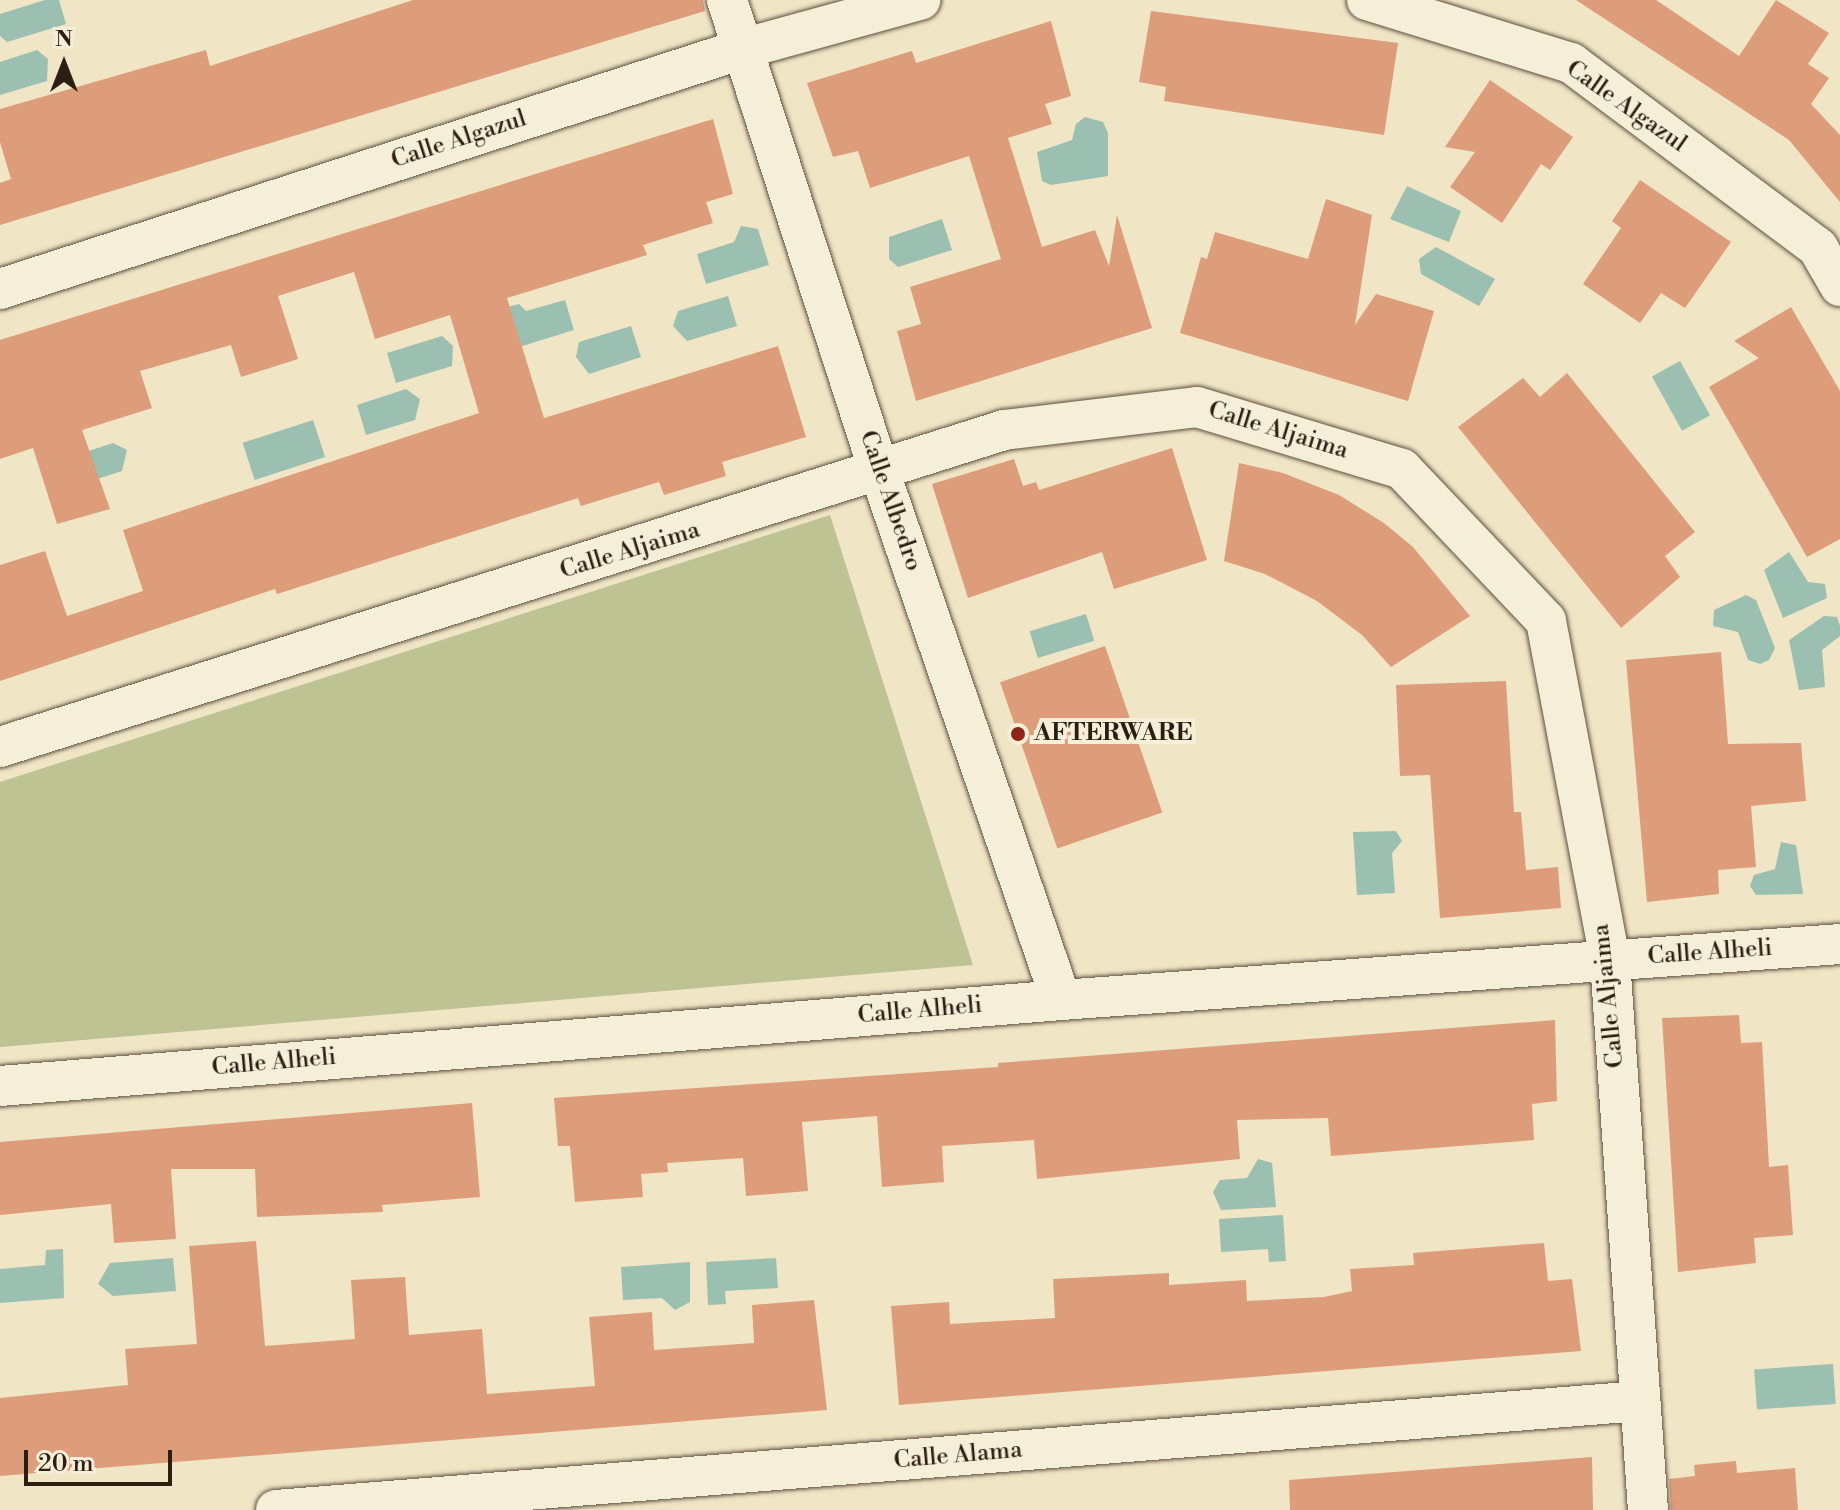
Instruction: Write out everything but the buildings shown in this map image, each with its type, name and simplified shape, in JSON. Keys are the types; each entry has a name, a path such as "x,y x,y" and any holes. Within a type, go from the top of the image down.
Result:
{"street":[{"name":"Calle Albedro","path":"727,0 880,473 1061,1000"},
{"name":"Calle Algazul","path":"0,289 742,49 920,0"},
{"name":"Calle Algazul","path":"1367,0 1571,63 1818,248 1840,286"},
{"name":"Calle Aljaima","path":"0,747 880,473 1004,430 1197,407 1402,469 1546,621 1610,960 1648,1510"},
{"name":"Calle Alheli","path":"0,1086 1061,1000 1840,944"},
{"name":"Calle Alama","path":"276,1510 1639,1401"}],"green space":[{"path":"830,515 973,965 0,1047 0,782"}],"shaded area":[{"path":"45,0 59,0 66,24 7,42 0,36 0,14"},
{"path":"37,50 48,59 47,81 0,95 0,62"},
{"path":"1085,117 1103,122 1108,133 1108,176 1051,185 1042,181 1037,152 1072,140 1076,124"},
{"path":"1407,186 1461,211 1449,242 1390,219"},
{"path":"942,219 952,250 898,267 889,259 889,237"},
{"path":"741,226 758,229 769,265 706,284 697,254 734,242"},
{"path":"1436,247 1495,279 1479,306 1421,274 1419,259"},
{"path":"728,296 737,326 687,341 673,326 678,311"},
{"path":"565,300 574,330 516,348 508,307 519,304 526,311"},
{"path":"631,326 641,357 589,374 576,357 579,342"},
{"path":"442,336 453,346 452,366 396,383 387,353"},
{"path":"1680,361 1710,415 1682,431 1652,377"},
{"path":"406,389 420,399 415,420 366,435 357,405"},
{"path":"313,420 325,457 255,480 243,443"},
{"path":"113,443 127,450 122,471 69,488 61,460"},
{"path":"1789,552 1808,582 1825,584 1827,598 1783,618 1764,570"},
{"path":"1746,595 1756,600 1775,648 1769,660 1760,664 1748,660 1738,632 1713,626 1714,610"},
{"path":"1086,614 1094,641 1038,658 1030,631"},
{"path":"1824,616 1837,617 1840,626 1840,636 1822,650 1825,687 1799,690 1789,640"},
{"path":"1396,831 1402,841 1392,853 1395,893 1357,895 1353,832"},
{"path":"1781,842 1796,845 1803,894 1756,895 1750,886 1754,875 1775,869"},
{"path":"1258,1159 1272,1163 1276,1207 1221,1210 1213,1192 1220,1180 1247,1178"},
{"path":"1283,1215 1286,1261 1269,1262 1268,1249 1221,1252 1219,1219"},
{"path":"63,1249 64,1298 0,1303 0,1269 45,1265 46,1250"},
{"path":"173,1258 176,1291 113,1296 98,1284 110,1263"},
{"path":"776,1258 778,1288 725,1291 726,1304 708,1305 706,1262"},
{"path":"690,1262 690,1302 675,1310 662,1298 623,1300 621,1267"},
{"path":"1833,1364 1836,1404 1757,1409 1754,1370"}],"place":[{"name":"AFTERWARE","path":"1018,734"}]}
